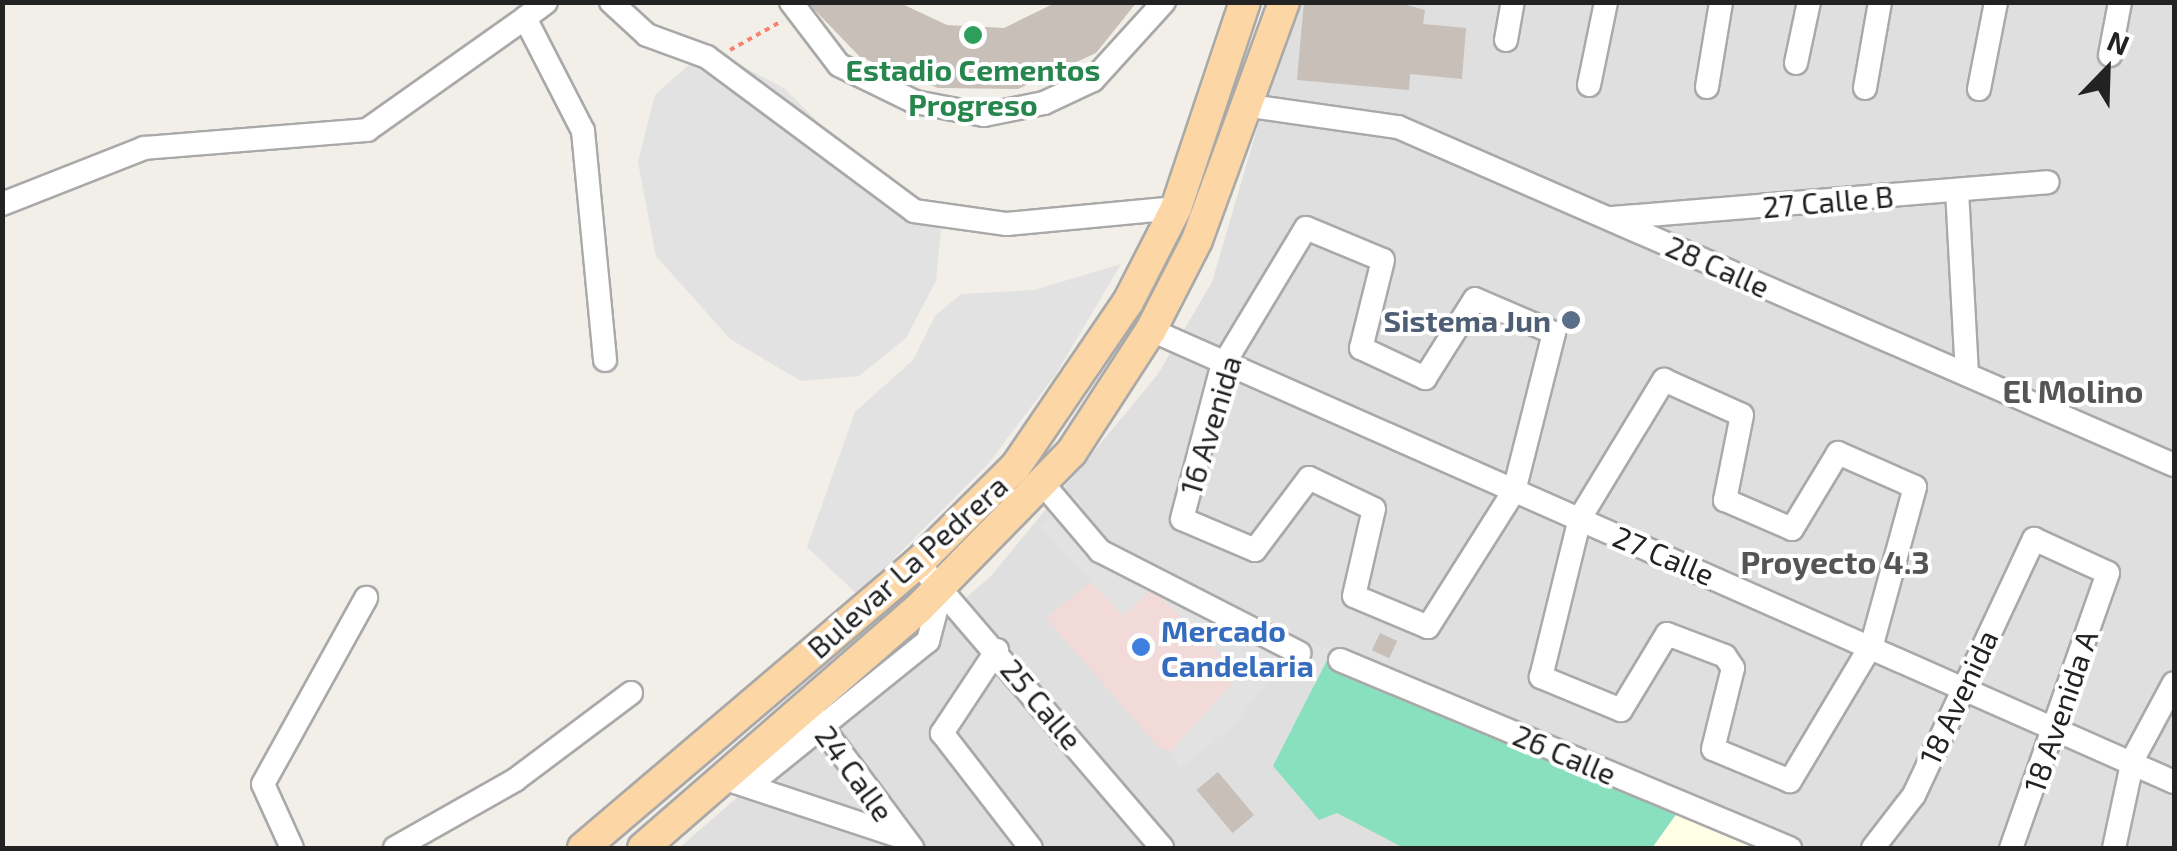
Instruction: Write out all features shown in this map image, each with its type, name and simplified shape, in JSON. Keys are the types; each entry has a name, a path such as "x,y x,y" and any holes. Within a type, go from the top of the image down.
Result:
{"main road":[{"name":"Bulevar La Pedrera","path":"583,848 918,563 1016,466 1128,302 1176,208 1245,2"},
{"name":"Bulevar La Pedrera","path":"643,848 726,780 816,719 1043,484 1151,330 1250,106 1284,2"}],"street":[{"path":"2,204 144,148 368,130 546,2"},
{"path":"610,2 647,34 715,62 850,170 937,219 1007,224 1176,208"},
{"path":"795,9 839,65 915,102 984,115 1044,103 1093,80 1164,2"},
{"path":"1506,40 1513,2"},
{"path":"1589,85 1606,2"},
{"path":"1707,87 1721,2"},
{"path":"1796,63 1809,2"},
{"path":"1864,88 1880,2"},
{"path":"1979,89 1996,2"},
{"path":"2110,55 2120,2"},
{"path":"525,18 582,131 605,360"},
{"name":"28 Calle","path":"1250,106 1398,127 2174,464"},
{"name":"27 Calle B","path":"1609,219 2048,182"},
{"path":"1957,190 1968,375"},
{"name":"16 Avenida","path":"1306,228 1383,260 1362,348 1426,378 1475,299 1554,333 1514,492 1430,627 1354,596 1374,510 1305,478 1255,550 1183,521 1222,366 1306,228"},
{"name":"27 Calle","path":"1151,330 1222,366 1962,683 2132,759 2174,782"},
{"path":"1664,380 1742,414 1725,500 1792,529 1838,453 1915,487 1872,644 1788,781 1713,749 1733,668 1724,656 1663,636 1621,710 1541,677 1580,518 1664,380"},
{"path":"1043,484 1100,551 1185,602 1299,653"},
{"name":"18 Avenida","path":"1873,848 1914,794 1962,683 2034,539 2108,573"},
{"name":"25 Calle","path":"918,563 997,650 1162,848"},
{"name":"18 Avenida A","path":"2011,848 2108,573"},
{"path":"292,848 263,784 366,598"},
{"path":"997,650 943,736 1031,848"},
{"name":"26 Calle","path":"1340,660 1790,848"},
{"path":"2114,848 2132,759 2174,683"},
{"path":"395,848 515,780 630,693"},
{"name":"24 Calle","path":"816,719 907,842"},
{"name":"24 Calle","path":"726,780 907,842"}],"path":[{"path":"715,62 795,9"}],"shaded area":[{"path":"1294,3 2174,3 2174,848 679,848 990,577 1158,374 1212,282"},
{"path":"718,53 784,88 869,173 943,208 936,281 906,338 859,376 801,381 730,339 656,256 638,162 655,95 692,62"},
{"path":"1121,264 1056,374 988,464 858,595 807,547 855,412 913,360 935,316 961,294 1034,290"},
{"path":"1075,495 1094,531 1141,566 1233,613 1332,650 1315,684 1284,663 1232,727 1180,769 1171,751 1240,675 1152,589 1123,616 1039,527"},
{"name":"Mercado Candelaria","path":"1092,581 1123,616 1152,588 1240,675 1171,751 1159,748 1046,618"},
{"path":"1687,799 1786,848 1652,848"}],"green space":[{"path":"1332,650 1687,799 1652,848 1404,848 1337,813 1319,820 1273,766"}],"building":[{"name":"Estadio Cementos Progreso","path":"807,2 898,2 947,25 1004,28 1057,2 1137,2 1096,53 1018,89 938,88 860,57"},
{"path":"1304,2 1396,2 1425,10 1423,24 1466,28 1462,79 1410,74 1409,90 1297,80"},
{"path":"1380,633 1397,641 1389,658 1372,650"},
{"path":"1218,772 1254,815 1233,833 1197,790"}],"place":[{"name":"Estadio Cementos Progreso","path":"973,35"},
{"name":"Sistema Jun","path":"1571,320"},
{"name":"Mercado Candelaria","path":"1141,647"}],"district":[{"name":"El Molino","path":"2073,390"},
{"name":"Proyecto 4.3","path":"1835,561"}]}
